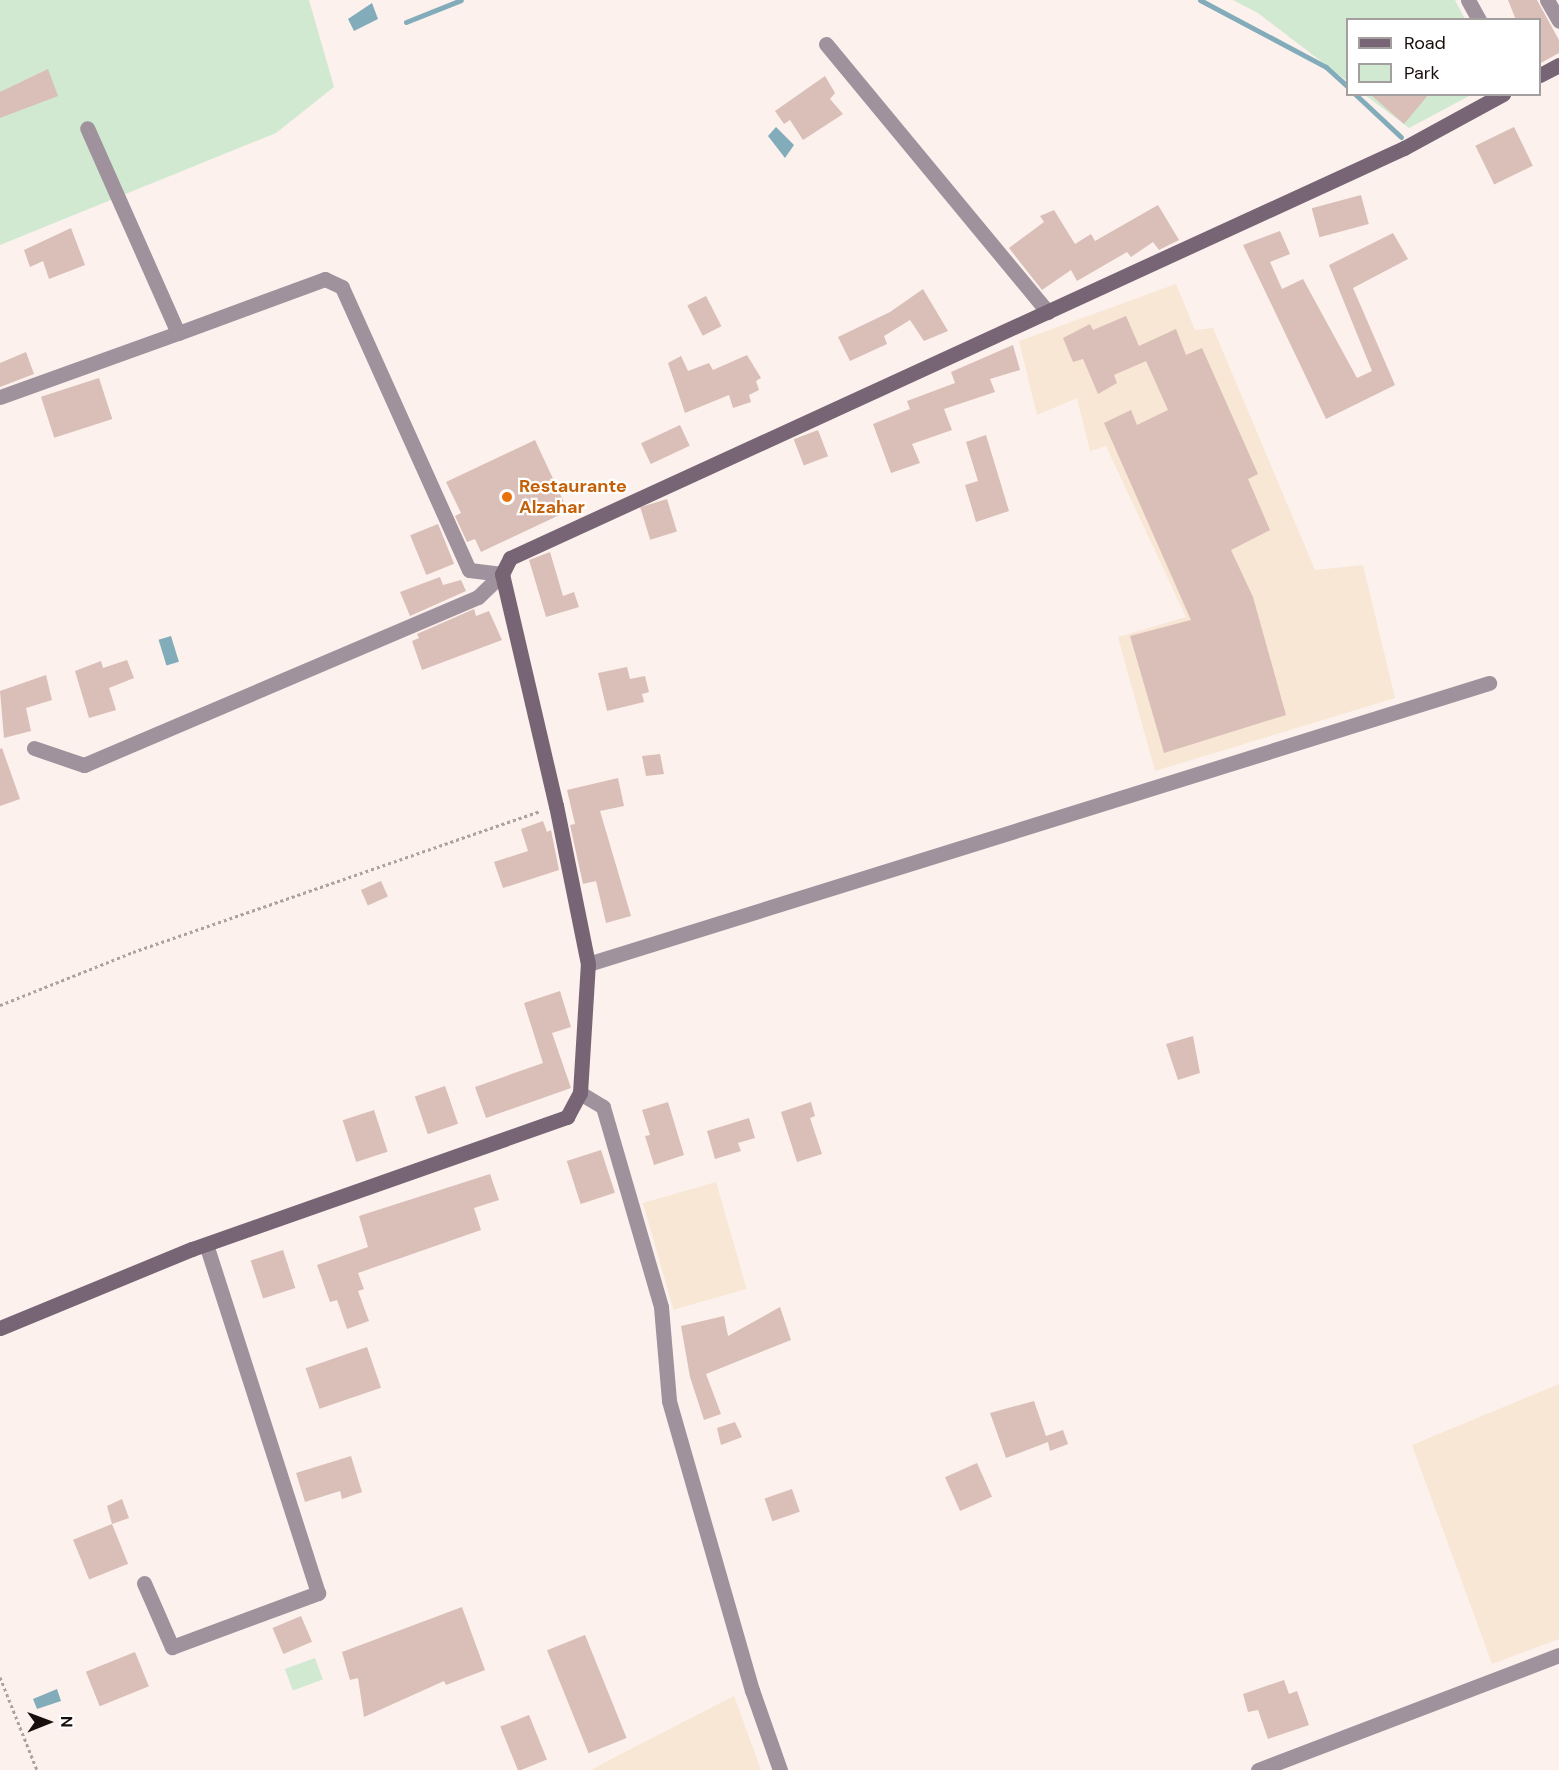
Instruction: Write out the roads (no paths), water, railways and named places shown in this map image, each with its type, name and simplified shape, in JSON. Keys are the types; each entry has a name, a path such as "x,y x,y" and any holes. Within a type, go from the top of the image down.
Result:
{"main road":[{"path":"1541,74 1559,65"},
{"path":"0,1328 206,1245 567,1117 580,1094 588,964 556,806 502,573 510,558 1404,148 1499,96"}],"street":[{"path":"1468,0 1478,18"},
{"path":"1478,18 1481,0"},
{"path":"1547,0 1559,21"},
{"path":"826,44 1048,312"},
{"path":"87,128 178,333"},
{"path":"0,397 325,279 342,287 469,570 502,573"},
{"path":"34,748 84,765 478,597 502,573"},
{"path":"588,964 1489,682"},
{"path":"580,1094 603,1107 661,1306 669,1401 752,1690 780,1770"},
{"path":"144,1583 172,1647 318,1593 206,1245"},
{"path":"1258,1770 1559,1655"}],"water":[{"path":"372,3 378,19 354,31 348,19"},
{"path":"776,127 794,145 785,158 768,136"},
{"path":"171,636 179,662 166,666 159,640"},
{"path":"57,1689 61,1701 37,1709 33,1699"}],"waterway":[{"path":"406,22 461,0"},
{"path":"1200,0 1326,67 1346,85"},
{"path":"1357,96 1401,137"}],"place":[{"name":"Restaurante Alzahar","path":"507,497"}]}
